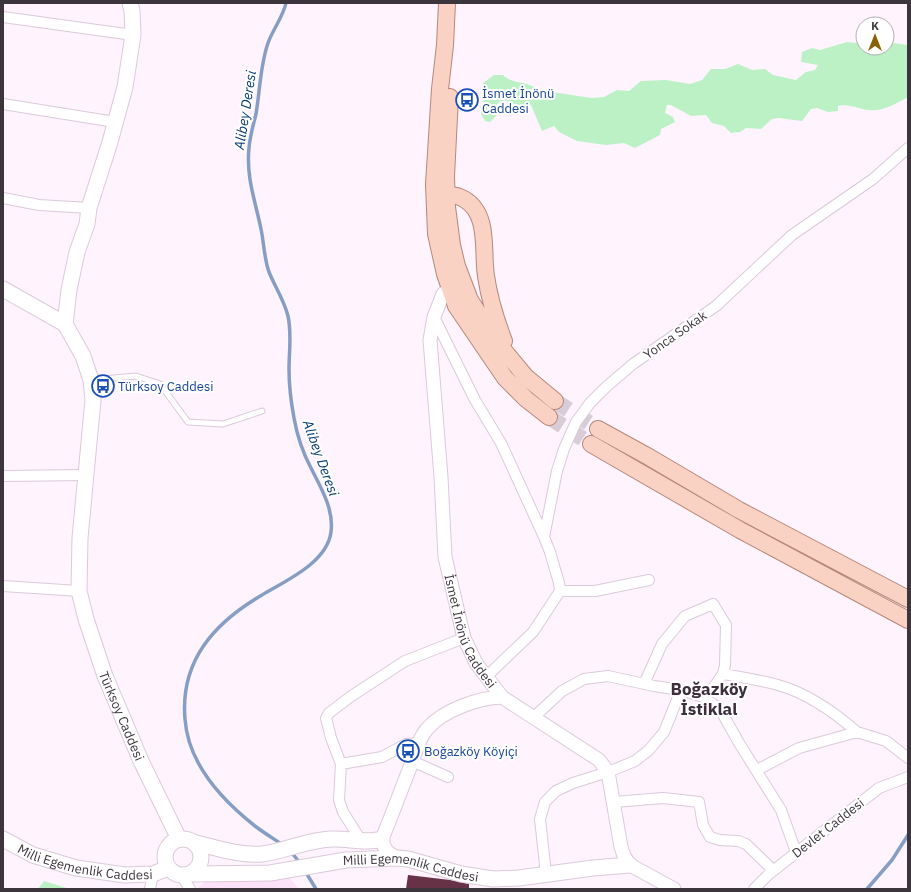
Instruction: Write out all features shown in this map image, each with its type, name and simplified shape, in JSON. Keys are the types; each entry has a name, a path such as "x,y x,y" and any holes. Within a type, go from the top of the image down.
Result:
{"main road":[{"path":"3,289 65,324 69,290 77,252 87,224 89,208 110,142 125,87 133,35 132,11 130,3"},
{"path":"447,3 434,184 441,197 452,245 470,300 497,342 526,376 554,401"},
{"path":"441,197 458,196 470,203 479,216 483,234 485,266 490,295 503,339 513,361"},
{"path":"441,197 436,234 441,260 456,306 505,378 526,399 549,417"},
{"path":"449,288 461,276"},
{"name":"Türksoy Caddesi","path":"65,324 83,356 91,380 93,400 80,538 79,591 86,619 106,676 141,761 179,839"},
{"path":"598,429 656,461 738,510 908,599"},
{"path":"591,444 747,534 908,620"},
{"path":"196,843 201,854 201,860 196,870 180,872 165,863 165,850 168,845 179,839 191,840 196,843 240,854 262,854 317,840 332,839 362,842 382,840"},
{"name":"Milli Egemenlik Caddesi","path":"3,840 33,855 76,868 125,875 180,872 270,873 346,860 397,858 408,859 461,874 493,879 519,878 610,866 630,865"}],"street":[{"path":"3,17 133,35"},
{"path":"3,104 115,122"},
{"name":"Yonca Sokak","path":"544,537 557,471 564,449 576,422 590,403 606,386 633,364 716,306 792,235 873,178 908,148"},
{"path":"3,198 39,205 89,208"},
{"name":"İsmet İnönü Caddesi","path":"449,288 440,301 434,317 430,340 441,477 445,557 464,638 476,663 502,697 599,760 608,772"},
{"path":"434,317 475,400 501,444 544,537 550,552 560,592 533,632 486,677 485,687 476,701"},
{"path":"3,476 86,475"},
{"path":"560,592 595,592 649,580"},
{"path":"3,586 79,591"},
{"path":"644,684 662,644 685,616 713,604 726,625 725,665 723,674 706,698"},
{"path":"362,842 343,812 339,800 341,764 331,738 326,718 329,713 350,697 405,661 464,638"},
{"path":"723,674 779,686 809,698 838,716 857,732 886,741 908,758"},
{"path":"534,717 562,691 584,679 608,676 681,690 706,698 721,711 781,810 796,852"},
{"path":"546,874 540,819 544,802 556,791 636,761 649,750 664,732 681,690"},
{"path":"397,858 389,853 384,847 382,840 412,761 426,729 438,719 476,701 489,697 502,697"},
{"path":"757,770 799,748 857,732"},
{"path":"341,764 382,757 406,744 420,743"},
{"path":"412,761 448,777"},
{"path":"608,772 621,847 624,856 630,865 674,889"},
{"name":"Devlet Caddesi","path":"754,889 773,870 879,788 908,777"},
{"path":"614,802 663,798 699,802 703,825 710,837 720,840 738,840 746,844 773,870"},
{"path":"610,866 619,855 621,847"},
{"path":"180,872 190,889"},
{"path":"150,889 153,874"}],"lane":[{"path":"91,380 136,376 160,384 188,422 222,424 262,411"}],"shaded area":[{"path":"288,876 299,889 196,889 205,882"}],"green space":[{"path":"847,42 855,43 855,56 895,56 895,43 908,45 908,97 879,110 869,110 846,105 838,106 838,111 828,112 817,108 811,109 802,121 779,118 772,119 761,129 746,128 740,132 731,133 724,126 712,123 706,115 691,116 671,105 667,105 665,113 673,117 675,122 661,129 660,135 635,148 624,143 606,145 577,141 559,132 554,126 542,131 531,105 517,105 504,100 496,106 498,114 490,122 485,121 481,114 484,99 483,83 494,75 503,75 511,80 529,85 539,90 591,98 604,97 617,90 629,91 641,81 666,80 690,84 702,80 711,69 725,69 738,64 752,70 765,69 773,75 796,80 806,72 815,70 818,65 801,62 802,52 812,48 820,50"},
{"path":"44,881 70,889 38,889"}],"building":[{"path":"408,875 469,884 469,889 406,889"}],"waterway":[{"name":"Alibey Deresi","path":"283,845 258,829 243,816 219,792 209,779 193,751 188,735 185,719 185,698 188,679 195,662 215,631 245,606 304,570 322,553 328,543 331,532 331,515 329,507 323,491 305,456 295,424 289,382 290,336 288,316 267,267 261,229 250,179 248,159 249,144 256,114 260,78 265,52 286,3"},
{"name":"Alibey Deresi","path":"867,889 892,860 908,835"},
{"name":"Alibey Deresi","path":"291,852 301,864"},
{"name":"Alibey Deresi","path":"305,871 316,889"}],"tunnel":[{"path":"555,401 598,429"},
{"path":"549,417 591,444"}],"place":[{"name":"İsmet İnönü Caddesi","path":"467,100"},
{"name":"Türksoy Caddesi","path":"103,386"},
{"name":"Boğazköy Köyiçi","path":"408,751"}],"district":[{"name":"Boğazköy İstiklal","path":"709,699"}]}
